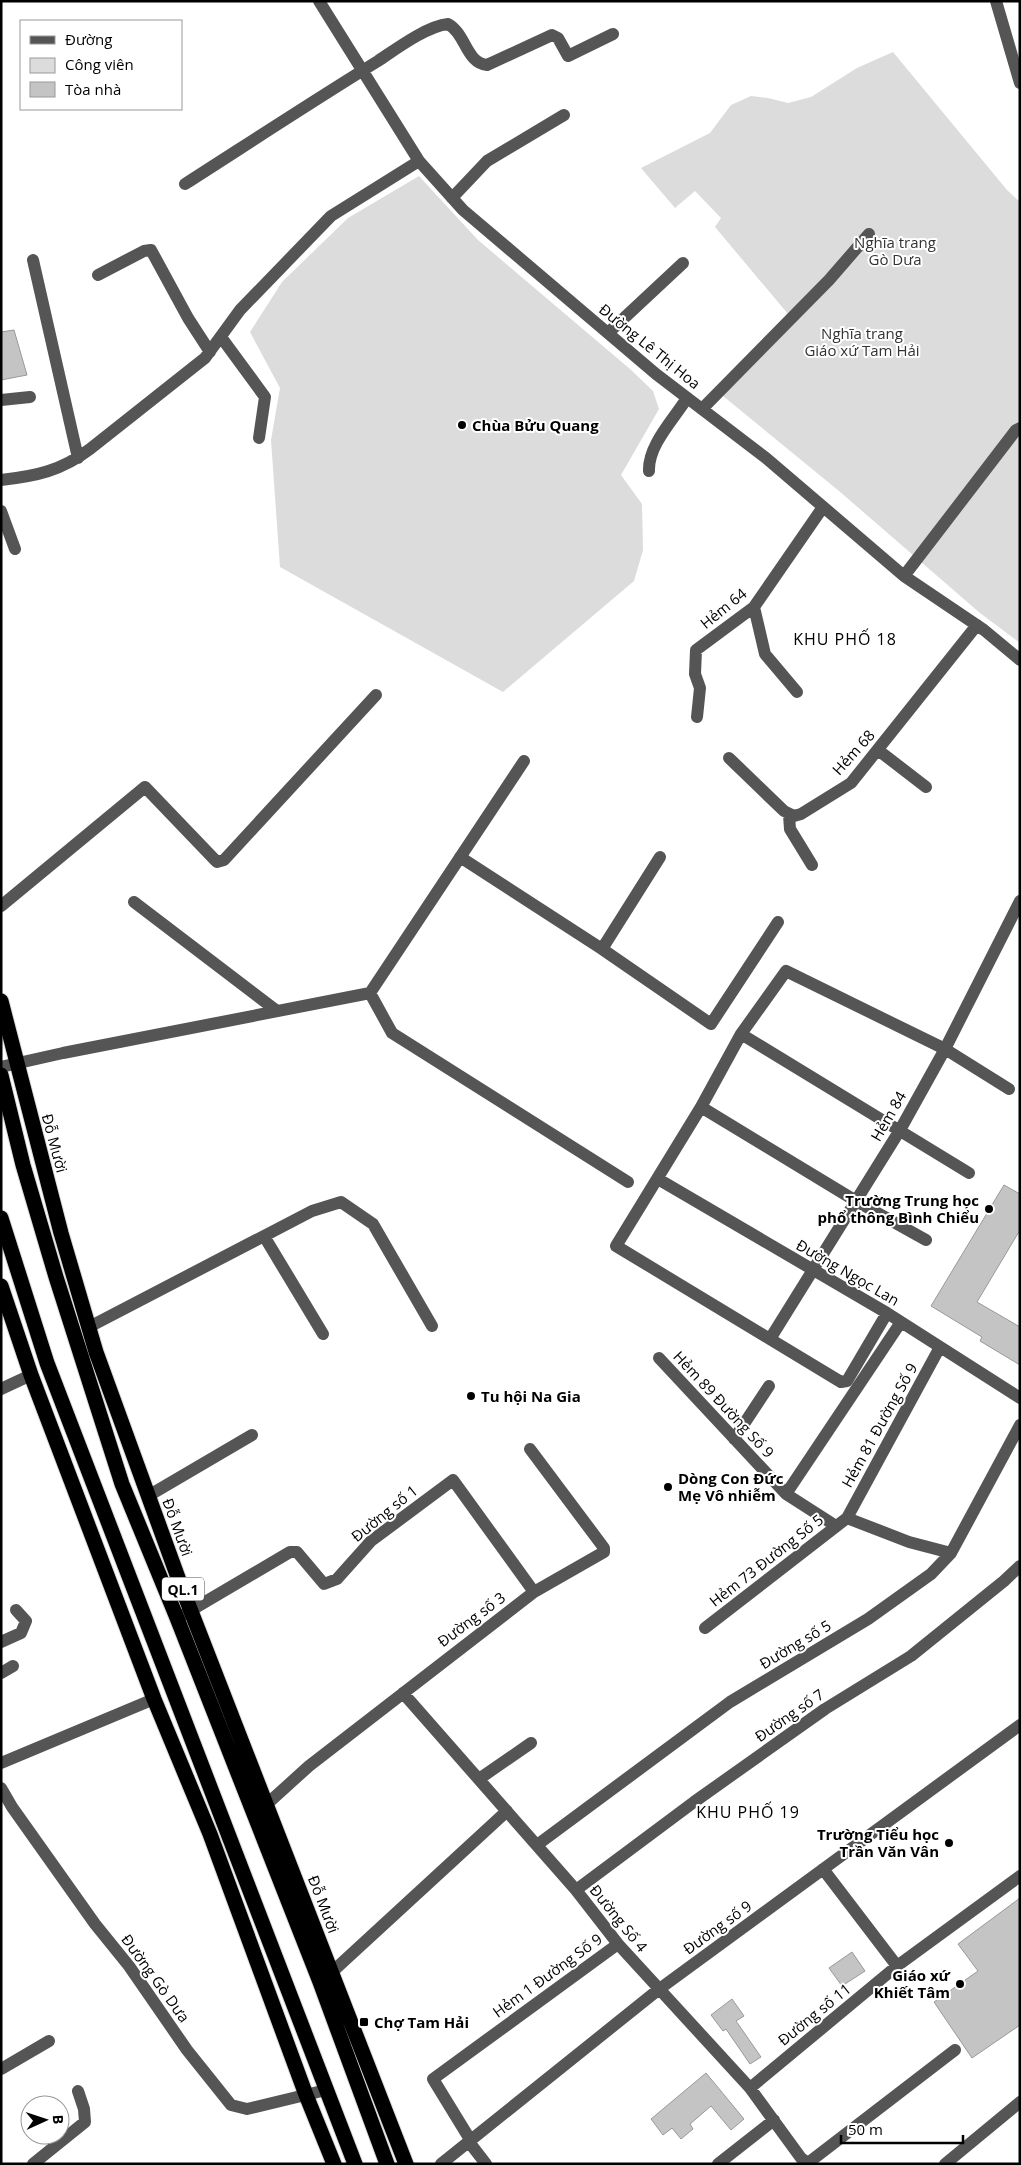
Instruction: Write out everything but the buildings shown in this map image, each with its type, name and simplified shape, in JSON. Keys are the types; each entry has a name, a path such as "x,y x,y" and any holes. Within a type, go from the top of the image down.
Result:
{"highway":[{"name":"Đỗ Mười","path":"1,1001 8,1065 61,1232 96,1352 148,1496 406,2164"},
{"name":"QL.1","path":"1,1076 26,1174 96,1408 122,1484 177,1618 320,1982 387,2164"},
{"name":"QL.1","path":"1,1218 47,1363 355,2164"},
{"path":"2,1290 31,1375 154,1699 210,1834 306,2095 334,2164"},
{"path":"210,1834 233,1849"}],"street":[{"name":"Đường Lê Thị Hoa","path":"319,1 419,161 463,210 687,398 766,458 904,576 978,626 1020,660"},
{"path":"996,1 1020,83"},
{"path":"185,184 363,70 412,40 445,24 456,30 476,62 487,65 552,35 558,38 568,56 613,34"},
{"path":"452,198 487,162 564,115"},
{"path":"1,480 39,476 78,458 205,358 240,310 331,216 419,161"},
{"path":"702,409 829,280 869,234"},
{"path":"98,275 144,251 151,250 188,318 210,352"},
{"path":"33,260 78,458"},
{"path":"608,333 683,263"},
{"path":"221,337 265,397 259,438"},
{"path":"1,400 30,397"},
{"path":"649,471 648,461 653,450 687,398"},
{"path":"904,576 1018,426"},
{"name":"Hẻm 64","path":"697,717 700,688 695,674 696,650 754,606 823,508"},
{"path":"1,511 15,549"},
{"path":"754,606 765,654 797,692"},
{"name":"Hẻm 68","path":"789,815 801,814 851,782 978,626"},
{"path":"1,906 145,787 214,860 217,862 224,860 376,695"},
{"path":"878,750 926,788"},
{"path":"729,758 789,815 790,828 812,865"},
{"path":"8,1065 370,993 524,761"},
{"path":"460,857 602,949 711,1024 778,922"},
{"path":"602,949 660,857"},
{"name":"Hẻm 84","path":"770,1339 900,1130 945,1048 1020,901"},
{"path":"134,902 277,1011"},
{"path":"895,1318 844,1382 616,1246 658,1180 741,1034 786,971 945,1048 1008,1089"},
{"path":"370,993 392,1034 628,1182"},
{"path":"741,1034 969,1173"},
{"path":"701,1107 926,1240"},
{"name":"Đường Ngọc Lan","path":"658,1180 895,1318 1020,1398"},
{"path":"90,1327 312,1211 341,1202 373,1224 432,1326"},
{"path":"264,1236 323,1334"},
{"path":"786,1494 895,1318"},
{"name":"Hẻm 81 Đường Số 9","path":"847,1518 940,1347"},
{"name":"Hẻm 89 Đường Số 9","path":"659,1358 786,1494 836,1526"},
{"path":"1,1389 31,1375"},
{"path":"734,1438 768,1386"},
{"name":"Đường số 5","path":"537,1845 730,1702 868,1619 931,1574 951,1554 1020,1425"},
{"path":"148,1496 252,1435"},
{"name":"Đường số 3","path":"266,1804 309,1766 534,1592 604,1550 530,1449"},
{"name":"Đường số 1","path":"177,1618 192,1611 290,1552 297,1552 324,1584 337,1579 371,1541 453,1480 534,1592"},
{"path":"847,1518 909,1542 951,1554"},
{"name":"Hẻm 73 Đường Số 5","path":"704,1628 847,1518"},
{"name":"Đường số 7","path":"576,1890 694,1802 825,1709 911,1656 1020,1566"},
{"path":"1,1642 21,1633 26,1621 16,1610"},
{"path":"1,1673 13,1666"},
{"name":"Đường Số 4","path":"403,1693 576,1890 618,1944 658,1990 750,2088 801,2158 808,2163"},
{"path":"1,1763 154,1699"},
{"name":"Đường số 9","path":"441,2164 658,1990 1020,1725"},
{"path":"480,1779 531,1743"},
{"name":"Đường Gò Dưa","path":"1,1788 12,1808 96,1924 129,1966 187,2050 227,2101 235,2108 247,2109 326,2090"},
{"path":"332,1972 508,1811"},
{"path":"823,1869 897,1966"},
{"name":"Đường số 11","path":"750,2088 897,1966 1020,1876"},
{"name":"Hẻm 1 Đường Số 9","path":"470,2142 433,2079 618,1944"},
{"path":"2,2066 49,2041"},
{"path":"808,2163 955,2050"},
{"path":"33,2164 85,2122 84,2109 78,2091"},
{"path":"945,2164 1020,2102"},
{"path":"718,2164 774,2120"},
{"path":"470,2142 486,2164"}],"green space":[{"name":"Nghĩa trang Gò Dưa","path":"893,52 1007,190 1020,202 1020,643 980,613 839,491 723,396 788,314 715,227 721,218 695,191 675,208 641,168 710,133 731,105 751,96 788,103 811,97 857,68"},
{"name":"Chùa Bửu Quang","path":"419,176 478,240 630,369 653,391 659,409 621,475 642,504 643,550 634,581 503,692 280,567 271,440 280,388 250,332 282,282 348,218"}],"place":[{"name":"Chùa Bửu Quang","path":"462,425"},
{"name":"Trường Trung học phổ thông Bình Chiểu","path":"989,1209"},
{"name":"Tu hội Na Gia","path":"471,1396"},
{"name":"Dòng Con Đức Mẹ Vô nhiễm","path":"668,1487"},
{"name":"Trường Tiểu học Trần Văn Vân","path":"949,1843"},
{"name":"Giáo xứ Khiết Tâm","path":"960,1984"},
{"name":"Chợ Tam Hải","path":"364,2022"}],"district":[{"name":"KHU PHỐ 18","path":"845,639"},
{"name":"KHU PHỐ 19","path":"748,1812"}],"park label":[{"name":"Nghĩa trang Giáo xứ Tam Hải","path":"862,342"}]}
